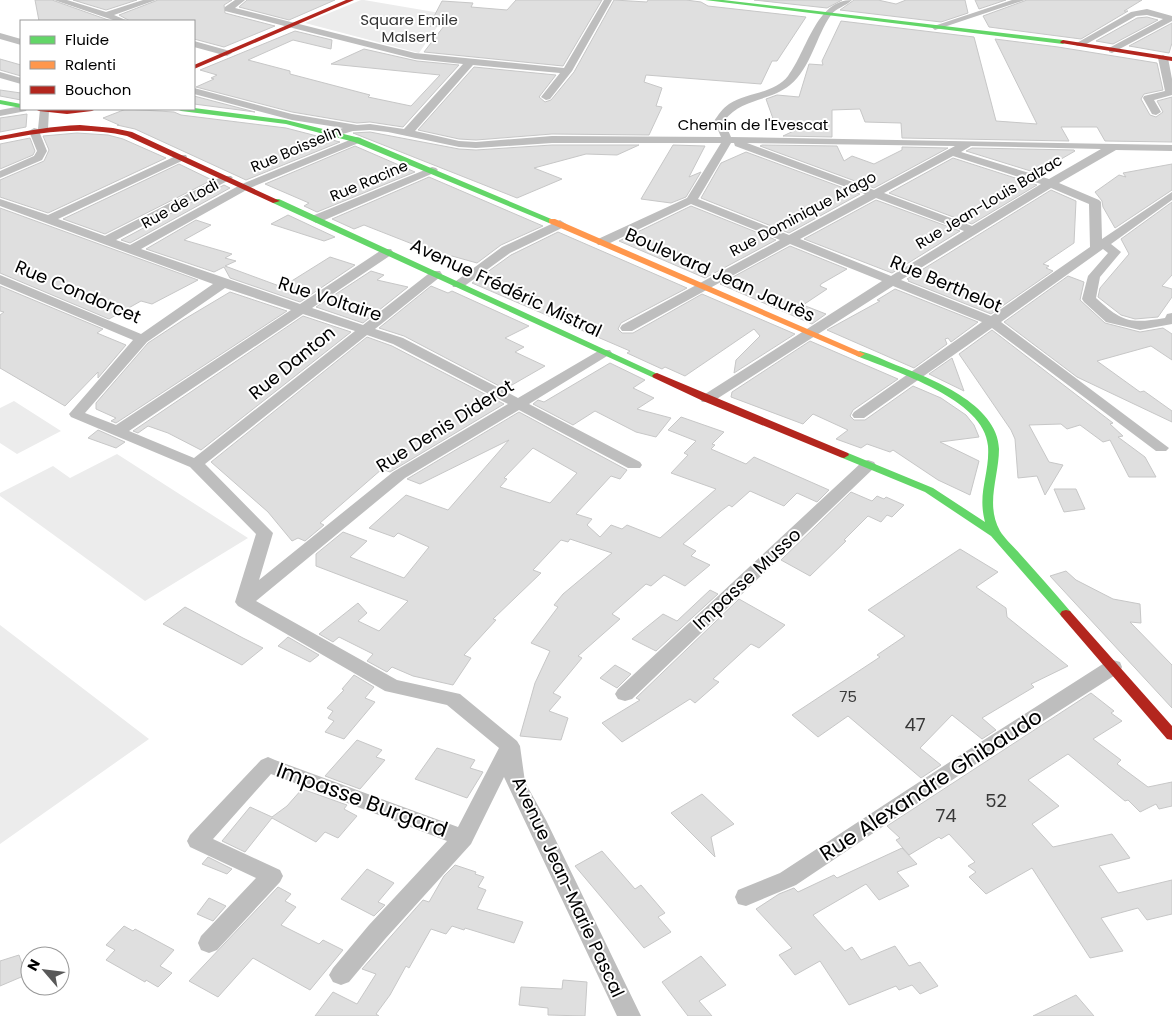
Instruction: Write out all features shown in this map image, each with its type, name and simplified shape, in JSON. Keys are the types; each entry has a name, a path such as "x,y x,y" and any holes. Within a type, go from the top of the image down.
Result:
{"main road":[{"path":"195,67 351,0"},
{"path":"708,0 1080,44 1168,58"},
{"path":"4,103 20,107"},
{"path":"50,110 67,112 84,110"},
{"name":"Boulevard Jean Jaurès","path":"189,110 286,122 324,130 335,128 357,140 602,242 914,377 967,402 986,420 992,432 994,447 986,507 988,520 995,533"},
{"name":"Avenue Frédéric Mistral","path":"0,138 39,130 92,126 124,132 316,218 707,399 907,480 959,495"},
{"name":"Avenue Frédéric Mistral","path":"907,480 950,503 995,533"},
{"path":"976,498 988,494"},
{"path":"995,533 1172,735"}],"street":[{"path":"58,0 105,18 118,20"},
{"path":"105,18 152,0"},
{"path":"241,0 228,9 415,56 567,71"},
{"path":"546,97 567,71 608,0"},
{"path":"848,0 827,14 788,81 734,104 725,111 719,121 720,129 728,140 973,230"},
{"path":"935,27 1021,0"},
{"path":"1080,44 1134,14 1147,12 1171,18 1112,50"},
{"path":"0,36 20,42"},
{"path":"195,44 227,53"},
{"path":"1156,112 1148,98 1170,93 1168,58"},
{"path":"405,132 410,130 470,62"},
{"path":"0,75 20,81"},
{"name":"Boulevard Jean Jaurès","path":"195,91 335,128"},
{"path":"4,103 20,97"},
{"path":"0,113 20,108"},
{"path":"0,175 38,158 42,151 39,130 42,110"},
{"name":"Chemin de l'Evescat","path":"335,128 358,127 405,132 444,142 477,145 537,140 728,140 1172,148"},
{"name":"Rue Boisselin","path":"246,186 357,140"},
{"path":"602,242 691,200 728,140"},
{"name":"Rue Dominique Arago","path":"627,328 968,143"},
{"name":"Rue Jean-Louis Balzac","path":"707,399 973,230 1113,147"},
{"path":"951,152 1050,183 1095,202 1099,245"},
{"path":"47,220 182,157"},
{"name":"Rue Racine","path":"316,218 432,170"},
{"path":"105,241 227,178"},
{"name":"Rue de Lodi","path":"130,250 246,186"},
{"path":"859,414 1172,195"},
{"name":"Rue Berthelot","path":"691,200 992,321 1161,448"},
{"name":"Rue Voltaire","path":"0,202 223,283 398,341 634,465"},
{"path":"458,284 506,250 560,224"},
{"path":"1099,245 1115,252 1094,276 1089,299 1111,319 1140,326 1169,321 1172,317"},
{"path":"118,431 387,252"},
{"name":"Rue Danton","path":"196,464 436,274"},
{"name":"Rue Condorcet","path":"0,279 142,339"},
{"path":"223,283 142,339 76,414 196,464 265,533 244,602 392,686 453,699 510,746"},
{"name":"Rue Denis Diderot","path":"244,602 399,475 605,353"},
{"name":"Impasse Musso","path":"625,694 868,465"},
{"name":"Rue Alexandre Ghibaudo","path":"746,896 788,878 972,756 1113,667"},
{"name":"Impasse Burgard","path":"341,975 377,932 463,838 510,746"},
{"name":"Avenue Jean-Marie Pascal","path":"510,746 515,782 536,820 629,1016"},
{"name":"Impasse Burgard","path":"209,944 272,876 198,841 268,765 463,838"}],"green space":[{"name":"Square Emile Malsert","path":"361,0 446,14 419,53 305,23"},
{"path":"14,401 61,431 17,454 0,443 0,408"},
{"path":"117,454 248,538 145,601 0,496 0,493 53,466 70,478"},
{"path":"0,625 149,739 0,844"}],"building":[{"path":"35,0 52,0 108,20 39,20"},
{"path":"73,0 137,0 106,10"},
{"path":"158,0 232,0 224,5 225,13 275,26 224,47 195,39 195,20 128,20 119,15"},
{"path":"247,0 335,0 289,20 239,7"},
{"path":"516,0 602,0 563,66 424,52 444,26 429,26 442,1 473,3 471,7 507,10"},
{"path":"614,0 647,2 648,0 686,0 701,2 708,6 806,17 777,61 772,61 761,84 646,75 644,82 662,88 656,106 662,107 649,135 552,134 476,140 459,139 418,130 474,67 556,75 539,97 545,102 551,100 574,72"},
{"path":"754,0 842,0 827,8"},
{"path":"854,0 878,0 896,4 906,0 965,0 968,13 941,22 840,10"},
{"path":"975,0 1006,0 979,9"},
{"path":"1027,0 1142,0 1124,11 1128,11 1081,39 989,27 983,16"},
{"path":"1147,17 1158,20 1113,44 1096,41 1137,18"},
{"path":"841,21 974,37 996,121 1037,124 995,39 1157,63 1163,90 1144,94 1141,99 1150,115 1156,117 1163,112 1157,101 1172,97 1172,142 1105,141 1097,127 1061,127 1069,141 902,138 901,123 865,122 860,109 832,110 832,137 783,136 800,128 776,127 766,99 777,95 799,97 809,64 823,65 822,61"},
{"path":"1172,23 1172,43 1169,53 1129,46"},
{"path":"295,31 332,40 331,49 293,40 248,60 290,71 290,74 370,95 368,97 411,106 440,75 331,64 364,49 417,61 459,65 403,127 370,122 357,123 292,112 196,87 214,79 211,78 217,75 200,70"},
{"path":"0,59 20,65 20,76 0,70"},
{"path":"0,90 20,93 20,100 0,96"},
{"path":"195,96 255,112 195,104"},
{"path":"123,110 174,112 181,115 286,128 340,142 246,180 135,129 117,125 119,125 103,118"},
{"path":"27,114 26,127 0,132 0,118"},
{"path":"370,132 459,149 476,150 552,145 639,145 617,155 586,154 534,168 562,179 517,198 353,133"},
{"path":"77,133 108,135 123,139 166,158 48,213 0,197 0,180 44,161 49,150 43,136"},
{"path":"30,138 35,151 33,155 0,169 0,144"},
{"path":"673,145 705,146 689,177 701,172 686,197 671,203 641,199"},
{"path":"355,146 415,172 317,212 304,206 309,203 265,184"},
{"path":"760,146 837,146 844,161 852,156 874,164 902,150 902,147 948,148 874,188"},
{"path":"972,148 1075,151 1037,173 966,151"},
{"path":"746,152 860,194 789,233 701,198 721,163"},
{"path":"953,158 1037,185 972,224 889,193"},
{"path":"179,164 212,180 105,234 63,219"},
{"path":"1172,164 1172,190 1115,228 1103,207 1102,201 1095,192 1119,175 1126,177 1123,173"},
{"path":"429,177 543,226 501,245 477,263 452,256 448,258 364,225 354,229 332,219"},
{"path":"224,185 230,188 130,243 121,240"},
{"path":"1051,190 1076,201 1074,243 1043,264 1049,266 1046,268 1053,271 991,314 908,281 907,279"},
{"path":"876,200 960,231 892,273 804,239"},
{"path":"1172,202 1172,275 1162,286 1172,289 1172,297 1158,317 1135,319 1121,315 1098,297 1100,288 1129,254 1121,239"},
{"path":"691,206 776,240 705,278 619,241"},
{"path":"0,208 198,280 152,304 141,301 109,319 0,273"},
{"path":"288,215 335,237 324,241 271,224"},
{"path":"196,220 211,225 184,240 232,254 225,258 236,261 225,266 282,287 330,257 355,265 300,302 230,278 224,267 214,272 146,249"},
{"path":"558,232 687,288 621,323 618,329 622,333 633,333 702,294 795,334 734,373 736,360 760,336 754,329 685,376 665,367 662,369 627,353 630,351 472,283 511,255"},
{"path":"790,246 847,269 821,284 820,286 827,289 803,305 826,314 812,324 720,284"},
{"path":"371,271 384,275 377,280 408,287 363,323 316,307"},
{"path":"1068,276 1084,282 1080,300 1105,323 1140,332 1163,328 1172,334 1172,360 1151,346 1097,361 1140,392 1144,391 1172,411 1172,422 1077,377 1004,322"},
{"path":"0,286 103,329 97,333 126,345 98,378 98,372 65,406 0,368 0,315 4,312 0,311"},
{"path":"431,286 448,293 452,291 529,326 505,338 524,347 515,352 545,366 505,389 404,336 379,328"},
{"path":"895,289 978,322 951,342 948,338 945,339 947,344 914,368 827,330 880,301 877,300"},
{"path":"230,292 287,311 116,423 111,421 116,418 96,409 96,403 148,343"},
{"path":"303,316 351,332 201,450 168,433 148,426 138,433 133,431"},
{"path":"992,330 1113,423 1110,424 1123,436 1118,437 1145,457 1156,477 1129,477 1110,440 1103,442 1080,425 1067,429 1061,424 1029,425 1049,462 1063,465 1045,495 1037,476 1018,478 1015,439 1011,430 959,354"},
{"path":"367,337 392,346 504,404 390,472 382,469 320,523 324,525 305,541 298,538 292,541 268,512 211,462"},
{"path":"810,341 898,379 853,410 850,416 854,420 865,420 913,386 941,398 966,415 974,425 979,437 940,442 979,461 970,495 938,480 893,450 890,452 867,444 861,448 836,439 848,430 813,414 803,424 731,397 732,392"},
{"path":"952,358 964,391 929,374"},
{"path":"610,363 645,380 633,388 654,398 637,409 671,418 656,437 636,432 595,411 573,425 533,404 538,400 544,402"},
{"path":"519,412 627,470 620,479 611,476 576,514 592,519 587,525 600,537 611,525 622,529 627,525 660,538 716,489 671,473 688,455 684,453 696,441 668,430 681,417 724,432 712,444 715,445 711,449 746,464 754,457 829,490 817,502 797,493 784,506 750,491 732,507 729,505 721,511 683,544 696,551 691,556 710,565 685,586 664,575 651,586 646,584 612,614 620,619 578,656 582,658 553,693 561,697 549,711 568,718 561,740 520,736 535,683 550,651 531,643 558,607 554,605 563,594 612,553 570,539 568,542 561,540 533,570 541,573 493,619 496,620 464,655 471,658 453,685 413,676 392,667 387,672 367,661 373,654 339,637 333,642 319,634 358,603 367,613 358,621 379,631 408,601 316,566 316,554 343,532 367,541 350,557 404,578 429,547 398,533 394,537 369,528 406,495 448,510 509,440 420,484 407,479","holes":["533,448 577,473 550,503 500,487 507,479 504,478"]},
{"path":"98,430 125,442 116,448 88,438"},
{"path":"1054,489 1076,489 1085,509 1064,512"},
{"path":"851,492 872,501 877,496 884,499 886,497 904,505 892,517 887,515 881,522 868,516 844,540 846,541 810,576 781,560"},
{"path":"960,549 998,572 976,587 1006,608 1007,617 1068,666 1031,684 1034,687 982,718 996,730 982,739 952,715 920,748 941,765 921,778 848,716 818,737 792,715 880,657 877,655 905,636 868,610"},
{"path":"1066,571 1076,580 1113,599 1140,604 1141,623 1130,622 1172,665 1172,708 1050,576"},
{"path":"710,590 718,594 656,651 632,639 663,614 677,621"},
{"path":"739,599 785,625 759,648 751,644 713,679 719,682 695,703 690,699 622,742 602,723 640,700 636,698"},
{"path":"185,607 263,648 242,665 163,624"},
{"path":"288,637 319,655 310,662 278,646"},
{"path":"615,665 631,674 617,688 600,678"},
{"path":"354,675 374,687 365,698 375,702 344,739 325,732 334,721 328,718 333,711 327,708 344,690 342,689"},
{"path":"1091,693 1114,711 1111,713 1122,721 1093,739 1121,760 1117,764 1148,787 1172,782 1172,806 1159,809 1156,804 1140,812 1128,800 1125,801 1068,754 1028,780 1059,806 1032,824 1053,847 1112,834 1130,858 1099,866 1118,893 1172,880 1172,914 1147,920 1138,908 1101,918 1123,951 1090,958 1032,868 986,894 969,877 976,872 968,866 975,862 949,834 941,839 939,837 909,855 896,840 900,838 887,826"},
{"path":"357,740 382,750 376,757 385,760 360,789 325,776"},
{"path":"437,748 475,760 470,768 483,772 467,798 415,779"},
{"path":"302,789 347,805 344,809 357,816 338,838 325,832 316,842 272,818 245,852 222,841 250,807 272,817 287,806"},
{"path":"702,794 734,824 711,837 715,857 671,813"},
{"path":"902,848 917,864 897,872 909,886 879,900 866,884 813,915 845,951 852,947 861,960 895,946 909,966 920,962 938,986 920,994 912,985 899,990 896,986 849,1005 820,961 795,975 779,955 792,948 756,909 779,894 794,888 798,892 834,875 837,878"},
{"path":"602,851 635,889 641,885 665,913 658,917 671,932 644,948 575,866"},
{"path":"208,857 232,869 227,874 202,864"},
{"path":"455,865 476,872 475,874 484,877 478,887 486,890 477,909 523,922 514,943 465,928 464,930 452,926 446,934 431,929 409,968 406,966 390,995 376,1014 379,1016 315,1016 333,992 357,1004 376,974 362,969 423,900 429,902 444,876"},
{"path":"367,869 394,883 378,902 385,905 374,916 341,899"},
{"path":"278,887 291,894 285,901 296,907 281,925 319,944 323,940 343,950 310,990 253,958 218,997 189,981"},
{"path":"209,898 226,906 213,921 197,914"},
{"path":"124,926 133,931 135,929 174,950 160,966 172,973 158,987 146,980 145,982 106,960 115,950 106,945"},
{"path":"19,955 20,978 0,986 0,961"},
{"path":"701,956 726,985 699,1001 712,1016 688,1016 662,982"},
{"path":"563,980 587,982 585,1016 548,1015 548,1008 519,1005 521,987 562,989"},
{"path":"1076,995 1094,1016 1033,1016"}],"traffic: fast":[{"path":"708,0 1063,42"},
{"path":"0,102 20,106"},
{"path":"189,110 286,122 357,140 552,221"},
{"path":"276,201 657,376"},
{"path":"860,354 938,387 975,412 987,426 993,442 993,461 987,492 987,503 995,533"},
{"path":"844,455 929,490 995,533 1066,614"}],"traffic: slow":[{"path":"552,221 860,354"}],"traffic: jam":[{"path":"195,67 351,0"},
{"path":"1063,42 1172,59"},
{"path":"48,110 67,112 84,110"},
{"path":"0,138 64,128 113,130 129,134 276,201"},
{"path":"657,376 707,399 844,455"},
{"path":"1066,614 1172,735"}]}
